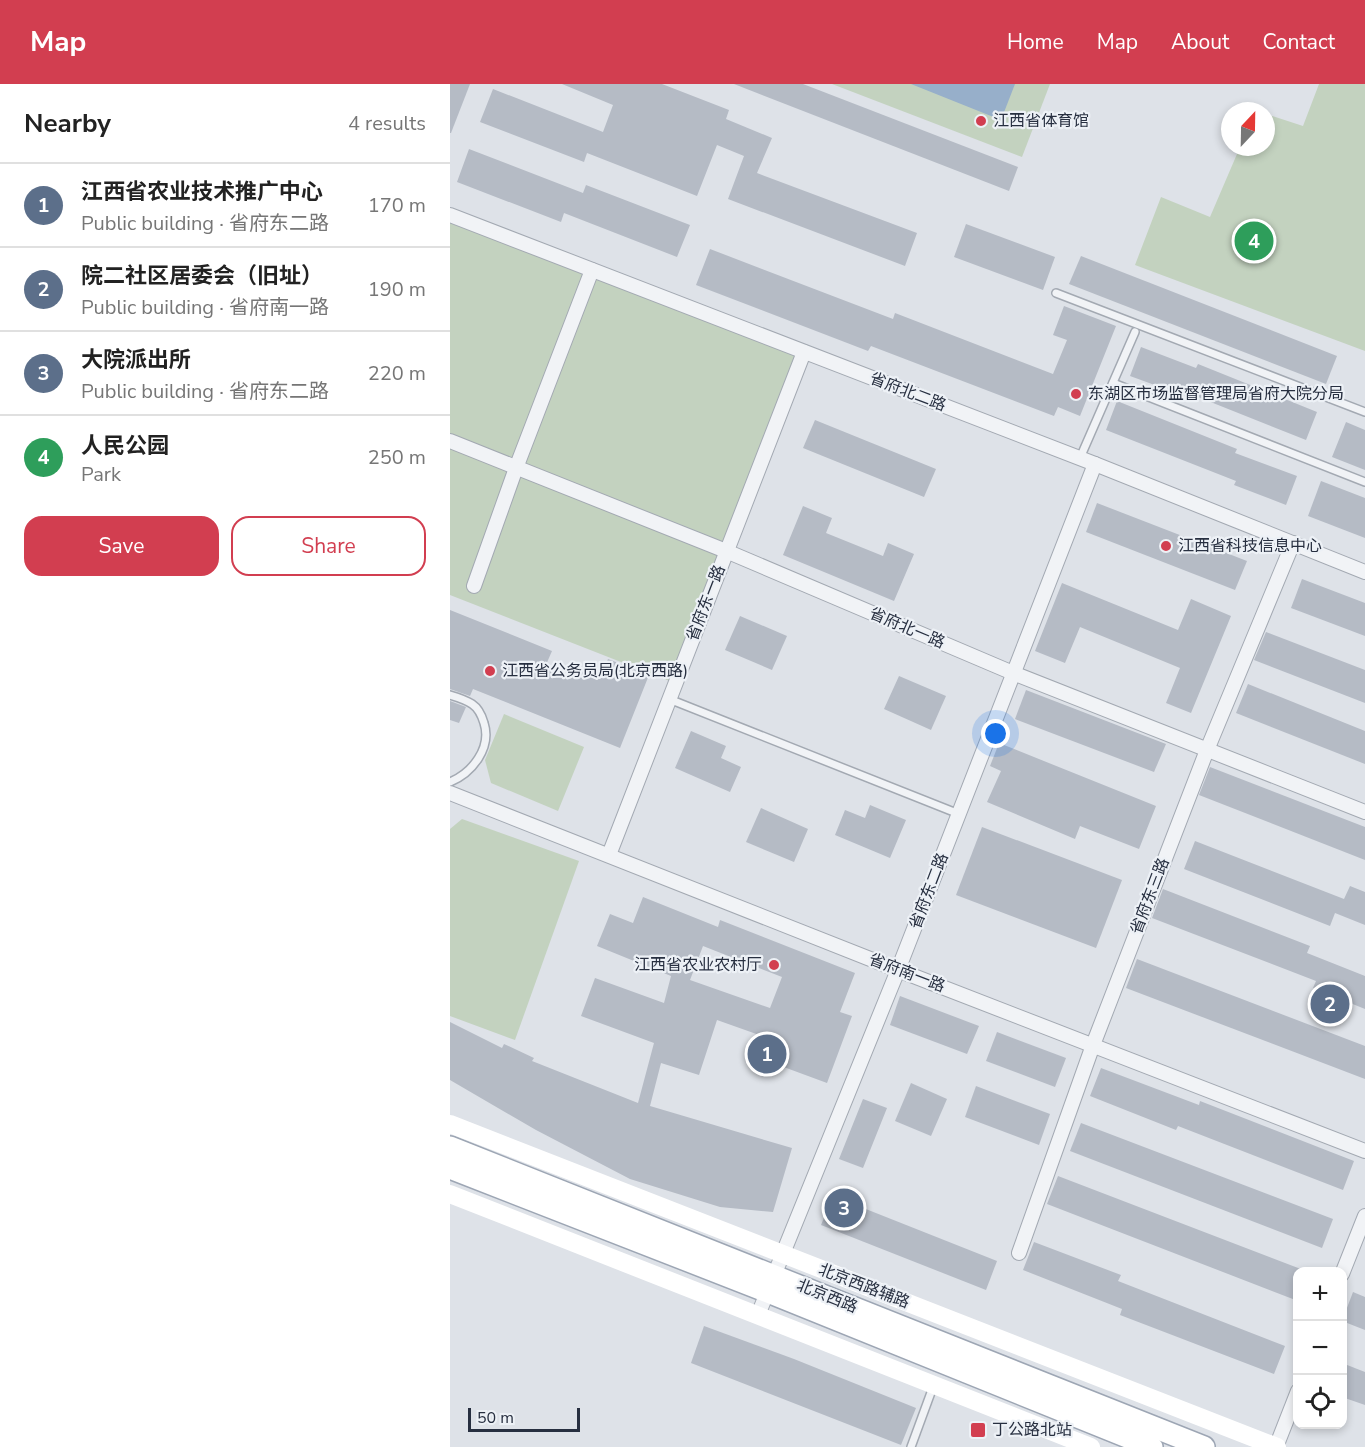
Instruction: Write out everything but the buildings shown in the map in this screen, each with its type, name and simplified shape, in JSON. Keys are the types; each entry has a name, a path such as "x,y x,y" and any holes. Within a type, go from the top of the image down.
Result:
{"main road":[{"name":"北京西路辅路","path":"450,1124 1277,1447"},
{"name":"北京西路","path":"450,1147 1152,1447"},
{"name":"北京西路","path":"450,1168 771,1284 1204,1447"},
{"path":"450,1194 1091,1447"}],"street":[{"name":"省府北二路","path":"450,215 1080,458 1365,572"},
{"path":"474,586 516,468 592,270"},
{"name":"省府东一路","path":"609,855 804,352"},
{"name":"省府北一路","path":"450,441 726,551 1013,673 1365,812"},
{"name":"省府东二路","path":"758,1315 898,970 1095,464"},
{"name":"省府东三路","path":"1019,1253 1093,1045 1207,750 1293,543"},
{"name":"省府南一路","path":"450,793 1365,1151"},
{"path":"1345,1267 1365,1216"},
{"path":"1277,1447 1293,1404"}],"lane":[{"path":"1056,293 1365,412"},
{"path":"1080,458 1135,332"},
{"path":"1113,383 1365,482"},
{"path":"450,694 473,704 481,715 488,734 481,753 471,769 450,782"},
{"path":"669,699 959,814"},
{"path":"911,1447 934,1385"}],"green space":[{"name":"江西省体育馆","path":"832,84 1050,84 1022,157"},
{"path":"1319,84 1365,84 1365,351 1135,265 1161,197 1210,217 1236,156 1275,156 1275,117 1303,126"},
{"path":"450,223 798,355 672,682 450,595"},
{"path":"504,714 584,747 558,811 491,783 485,760"},
{"path":"462,819 579,861 515,1040 450,1016 450,829"}],"water":[{"path":"911,84 1015,84 1001,120"}],"place":[{"name":"江西省体育馆","path":"981,121"},
{"name":"人民公园","path":"1254,241"},
{"name":"东湖区市场监督管理局省府大院分局","path":"1076,394"},
{"name":"江西省科技信息中心","path":"1166,546"},
{"name":"江西省公务员局(北京西路)","path":"490,671"},
{"name":"江西省农业农村厅","path":"774,965"},
{"name":"院二社区居委会（旧址）","path":"1330,1004"},
{"name":"江西省农业技术推广中心","path":"767,1054"},
{"name":"大院派出所","path":"844,1208"},
{"name":"丁公路北站","path":"978,1430"}]}
